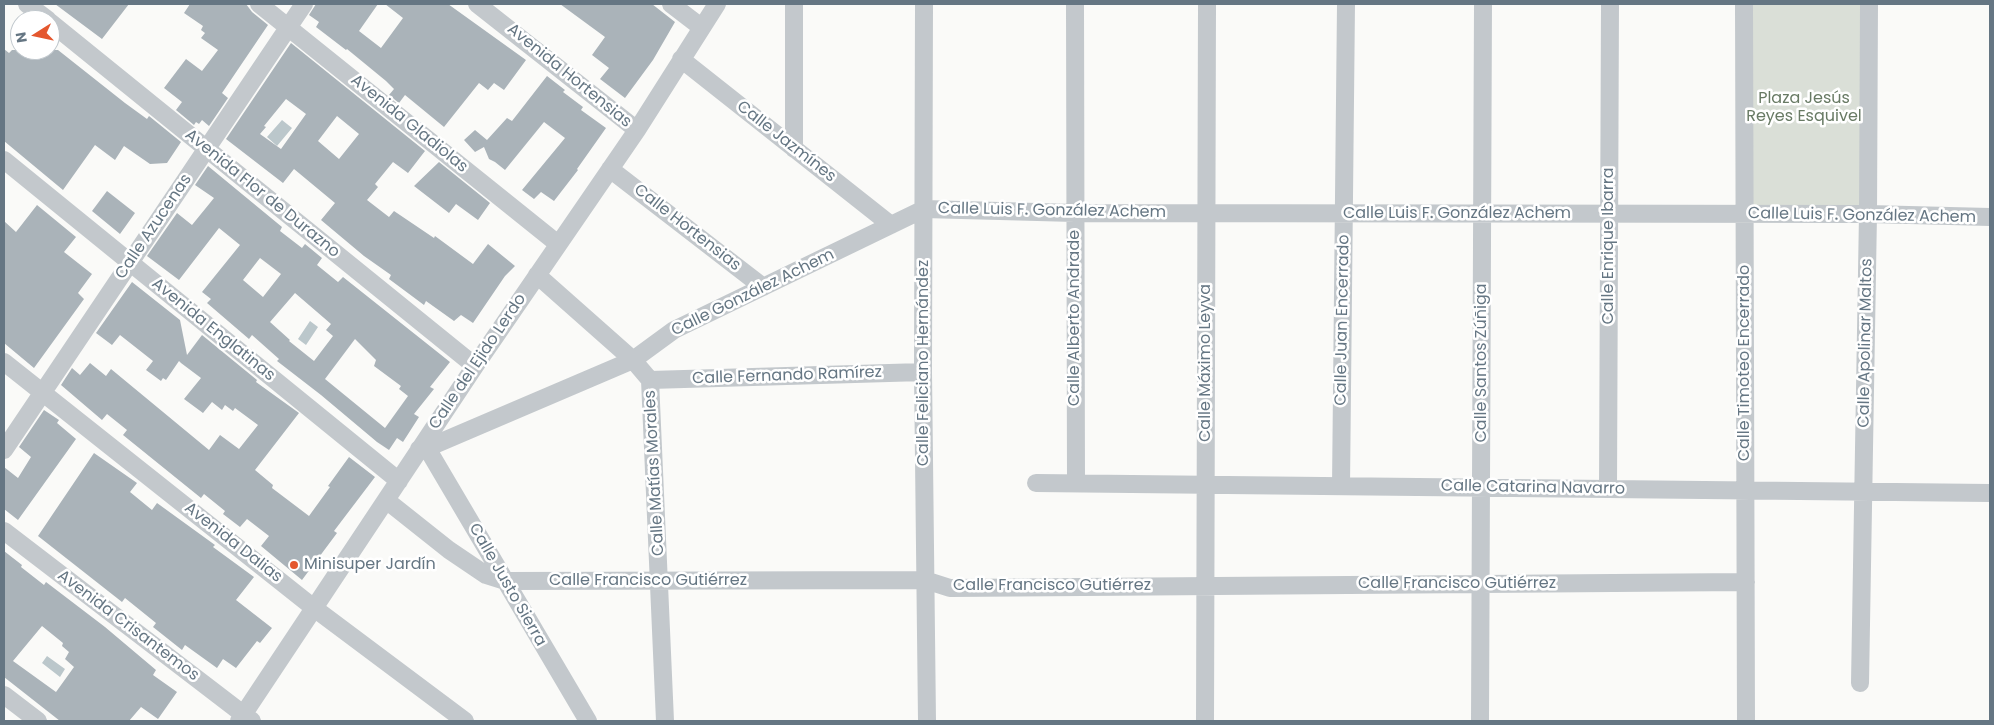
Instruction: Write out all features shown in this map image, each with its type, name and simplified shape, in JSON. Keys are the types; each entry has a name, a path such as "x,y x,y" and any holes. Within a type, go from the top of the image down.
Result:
{"street":[{"name":"Avenida Gladiolas","path":"259,4 558,244"},
{"name":"Calle Azucenas","path":"4,450 304,4"},
{"name":"Avenida Hortensias","path":"478,4 637,130"},
{"path":"671,4 701,27"},
{"name":"Calle del Ejido Lerdo","path":"245,719 314,608 423,448 536,275 637,130 717,4"},
{"path":"794,4 794,149"},
{"name":"Calle Feliciano Hernández","path":"924,4 923,372 927,721"},
{"name":"Calle Alberto Andrade","path":"1075,4 1076,483"},
{"name":"Calle Máximo Leyva","path":"1205,721 1207,4"},
{"name":"Calle Juan Encerrado","path":"1341,486 1346,4"},
{"name":"Calle Santos Zúñiga","path":"1480,721 1483,4"},
{"name":"Calle Enrique Ibarra","path":"1608,489 1610,4"},
{"name":"Calle Timoteo Encerrado","path":"1744,4 1746,721"},
{"name":"Calle Apolinar Maltos","path":"1860,683 1868,214 1869,4"},
{"name":"Avenida Flor de Durazno","path":"60,30 475,366"},
{"name":"Calle Jazmínes","path":"681,59 891,225"},
{"name":"Avenida Englatinas","path":"4,160 399,481"},
{"name":"Calle Hortensias","path":"610,169 763,287"},
{"name":"Calle Luis F. González Achem","path":"924,209 1075,213 1868,214 1990,217"},
{"name":"Calle González Achem","path":"423,448 633,360 674,330 924,209"},
{"name":"Calle Matías Morales","path":"536,275 633,360 650,380 665,721"},
{"name":"Avenida Dalias","path":"4,362 314,608 465,721"},
{"name":"Calle Fernando Ramírez","path":"650,380 923,372"},
{"name":"Calle Justo Sierra","path":"423,448 588,721"},
{"name":"Calle Catarina Navarro","path":"1036,483 1990,493"},
{"name":"Calle Francisco Gutiérrez","path":"386,500 450,550 486,574 504,581 925,580 950,588 1746,582"},
{"name":"Avenida Crisantemos","path":"4,531 245,719"},
{"path":"4,695 38,721"}],"green space":[{"name":"Plaza Jesús Reyes Esquivel","path":"1742,4 1870,4 1867,216 1739,213"}],"shaded area":[{"path":"282,120 292,128 277,146 267,137"},
{"path":"310,321 318,327 306,345 298,339"},
{"path":"47,656 65,669 60,677 42,663"}],"building":[{"path":"55,4 129,4 102,39"},
{"path":"190,4 246,4 252,12 268,25 222,93 228,98 209,126 202,120 199,124 196,122 194,125 176,110 182,102 164,88 186,59 202,71 218,50 201,38 205,33 201,30 203,26 184,13"},
{"path":"316,4 378,4 359,31 381,48 403,18 385,4 448,4 526,60 504,90 494,83 488,90 479,83 444,127 405,95 399,103 389,95 394,89 386,81 347,49 316,27 319,22 309,15"},
{"path":"560,4 652,4 675,22 653,60 625,98 600,79 609,68 592,55 605,37"},
{"path":"291,43 425,151 408,173 393,162 375,184 378,187 367,200 389,217 394,211 434,238 435,236 473,264 488,244 515,266 505,276 473,323 461,315 454,321 426,301 424,305 389,279 391,275 364,256 321,220 335,203 294,169 283,183 226,139","holes":["286,99 306,114 281,149 260,134 266,127 264,126","337,116 359,134 339,159 318,141"]},
{"path":"4,49 10,52 10,60 60,60 60,52 125,103 147,119 149,116 181,142 167,163 150,164 124,146 115,160 95,145 63,190 4,141"},
{"path":"547,76 565,90 563,92 583,107 581,110 606,128 578,170 554,201 541,192 534,199 522,190 565,138 544,122 505,170 489,159 484,147 475,152 464,140 475,130 487,140 507,118 512,121"},
{"path":"439,162 490,203 478,220 456,204 449,213 414,186"},
{"path":"208,166 282,227 280,231 302,248 305,244 322,258 317,265 338,282 343,277 450,362 430,387 434,389 414,414 419,417 403,442 397,438 389,450 377,442 277,361 279,359 252,335 249,339 207,303 211,299 202,292 240,245 219,228 179,280 147,256 177,213 192,225 214,198 195,185","holes":["260,258 281,274 263,297 243,280","295,293 331,324 326,330 333,336 314,361 289,341 270,322","355,339 376,360 374,366 401,386 399,389 408,396 385,428 325,379"]},
{"path":"107,191 135,213 120,234 92,211"},
{"path":"37,205 76,237 64,252 92,274 78,293 84,299 34,368 4,343 4,221 16,232"},
{"path":"132,282 180,320 187,355 202,335 257,380 256,382 299,413 255,470 273,485 272,488 309,516 349,457 375,477 334,531 337,533 302,580 261,546 269,536 247,519 240,527 223,514 225,511 204,494 201,498 123,435 127,430 107,414 102,420 61,385 72,368 80,375 90,363 106,376 111,369 209,450 220,435 239,449 258,425 235,408 233,411 225,405 222,410 212,402 203,413 184,399 201,378 179,361 166,380 163,378 161,381 146,370 153,361 120,335 112,345 96,333"},
{"path":"44,410 59,420 57,423 76,439 18,520 4,509 4,467 18,478 31,457 19,447"},
{"path":"94,453 137,483 130,492 152,510 157,503 215,545 213,547 254,577 236,600 272,628 260,643 257,641 236,668 223,659 217,668 185,645 182,650 153,627 156,623 125,598 122,602 38,536"},
{"path":"4,551 44,585 46,582 105,627 156,670 153,675 177,692 158,719 141,707 129,721 60,721 4,677","holes":["42,626 63,643 62,646 69,652 65,659 74,667 56,692 13,661"]}],"place":[{"name":"Minisuper Jardín","path":"294,565"}]}
